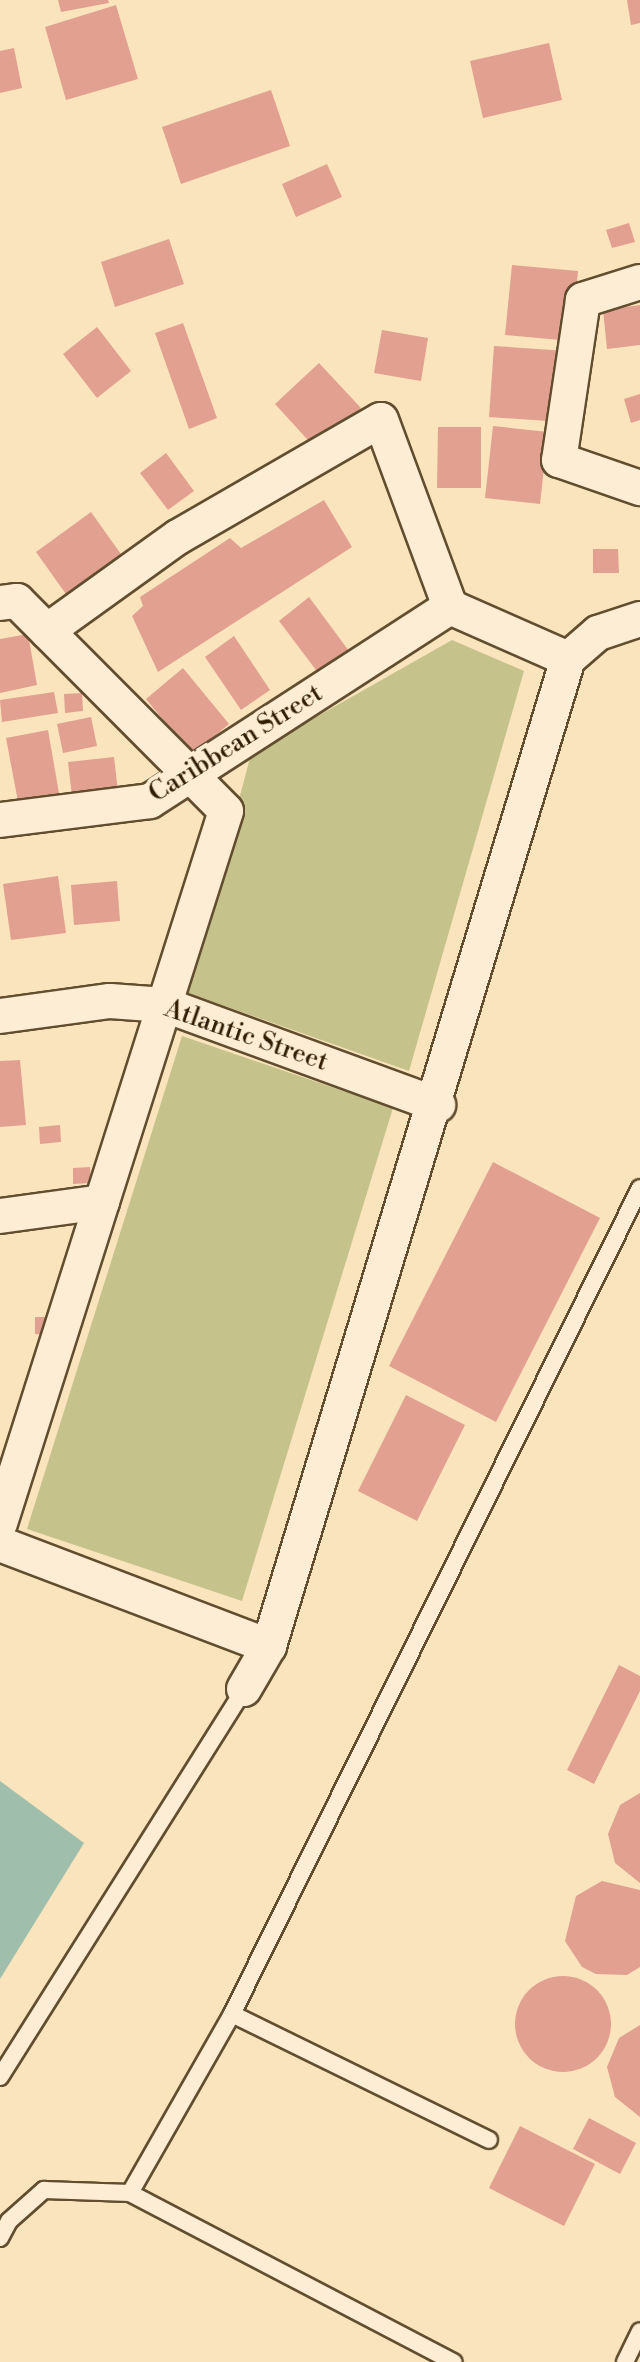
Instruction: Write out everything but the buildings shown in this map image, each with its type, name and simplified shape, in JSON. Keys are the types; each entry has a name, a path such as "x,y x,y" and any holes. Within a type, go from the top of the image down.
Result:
{"street":[{"path":"640,282 583,300 559,460 640,488"},
{"path":"47,631 178,537 381,420 450,607 568,659"},
{"path":"0,603 17,601 226,811 102,1202 15,1428 0,1523"},
{"name":"Caribbean Street","path":"0,820 150,801 192,777 450,607"},
{"path":"244,1689 269,1646 438,1105 568,659 598,633 640,619"},
{"name":"Atlantic Street","path":"0,1016 110,1001 165,1005 438,1105"},
{"path":"0,1216 102,1202"},
{"path":"0,1544 269,1646"}],"lane":[{"path":"130,2193 232,2014 640,1188"},
{"path":"0,2077 244,1689"},
{"path":"232,2014 489,2140"},
{"path":"0,2238 9,2221 44,2190 130,2193 453,2362"},
{"path":"625,2362 640,2331"}],"shaded area":[{"path":"452,640 524,671 409,1071 188,993 251,754"},
{"path":"182,1036 393,1108 242,1601 27,1529"},
{"path":"0,1781 84,1843 0,1979"}]}
